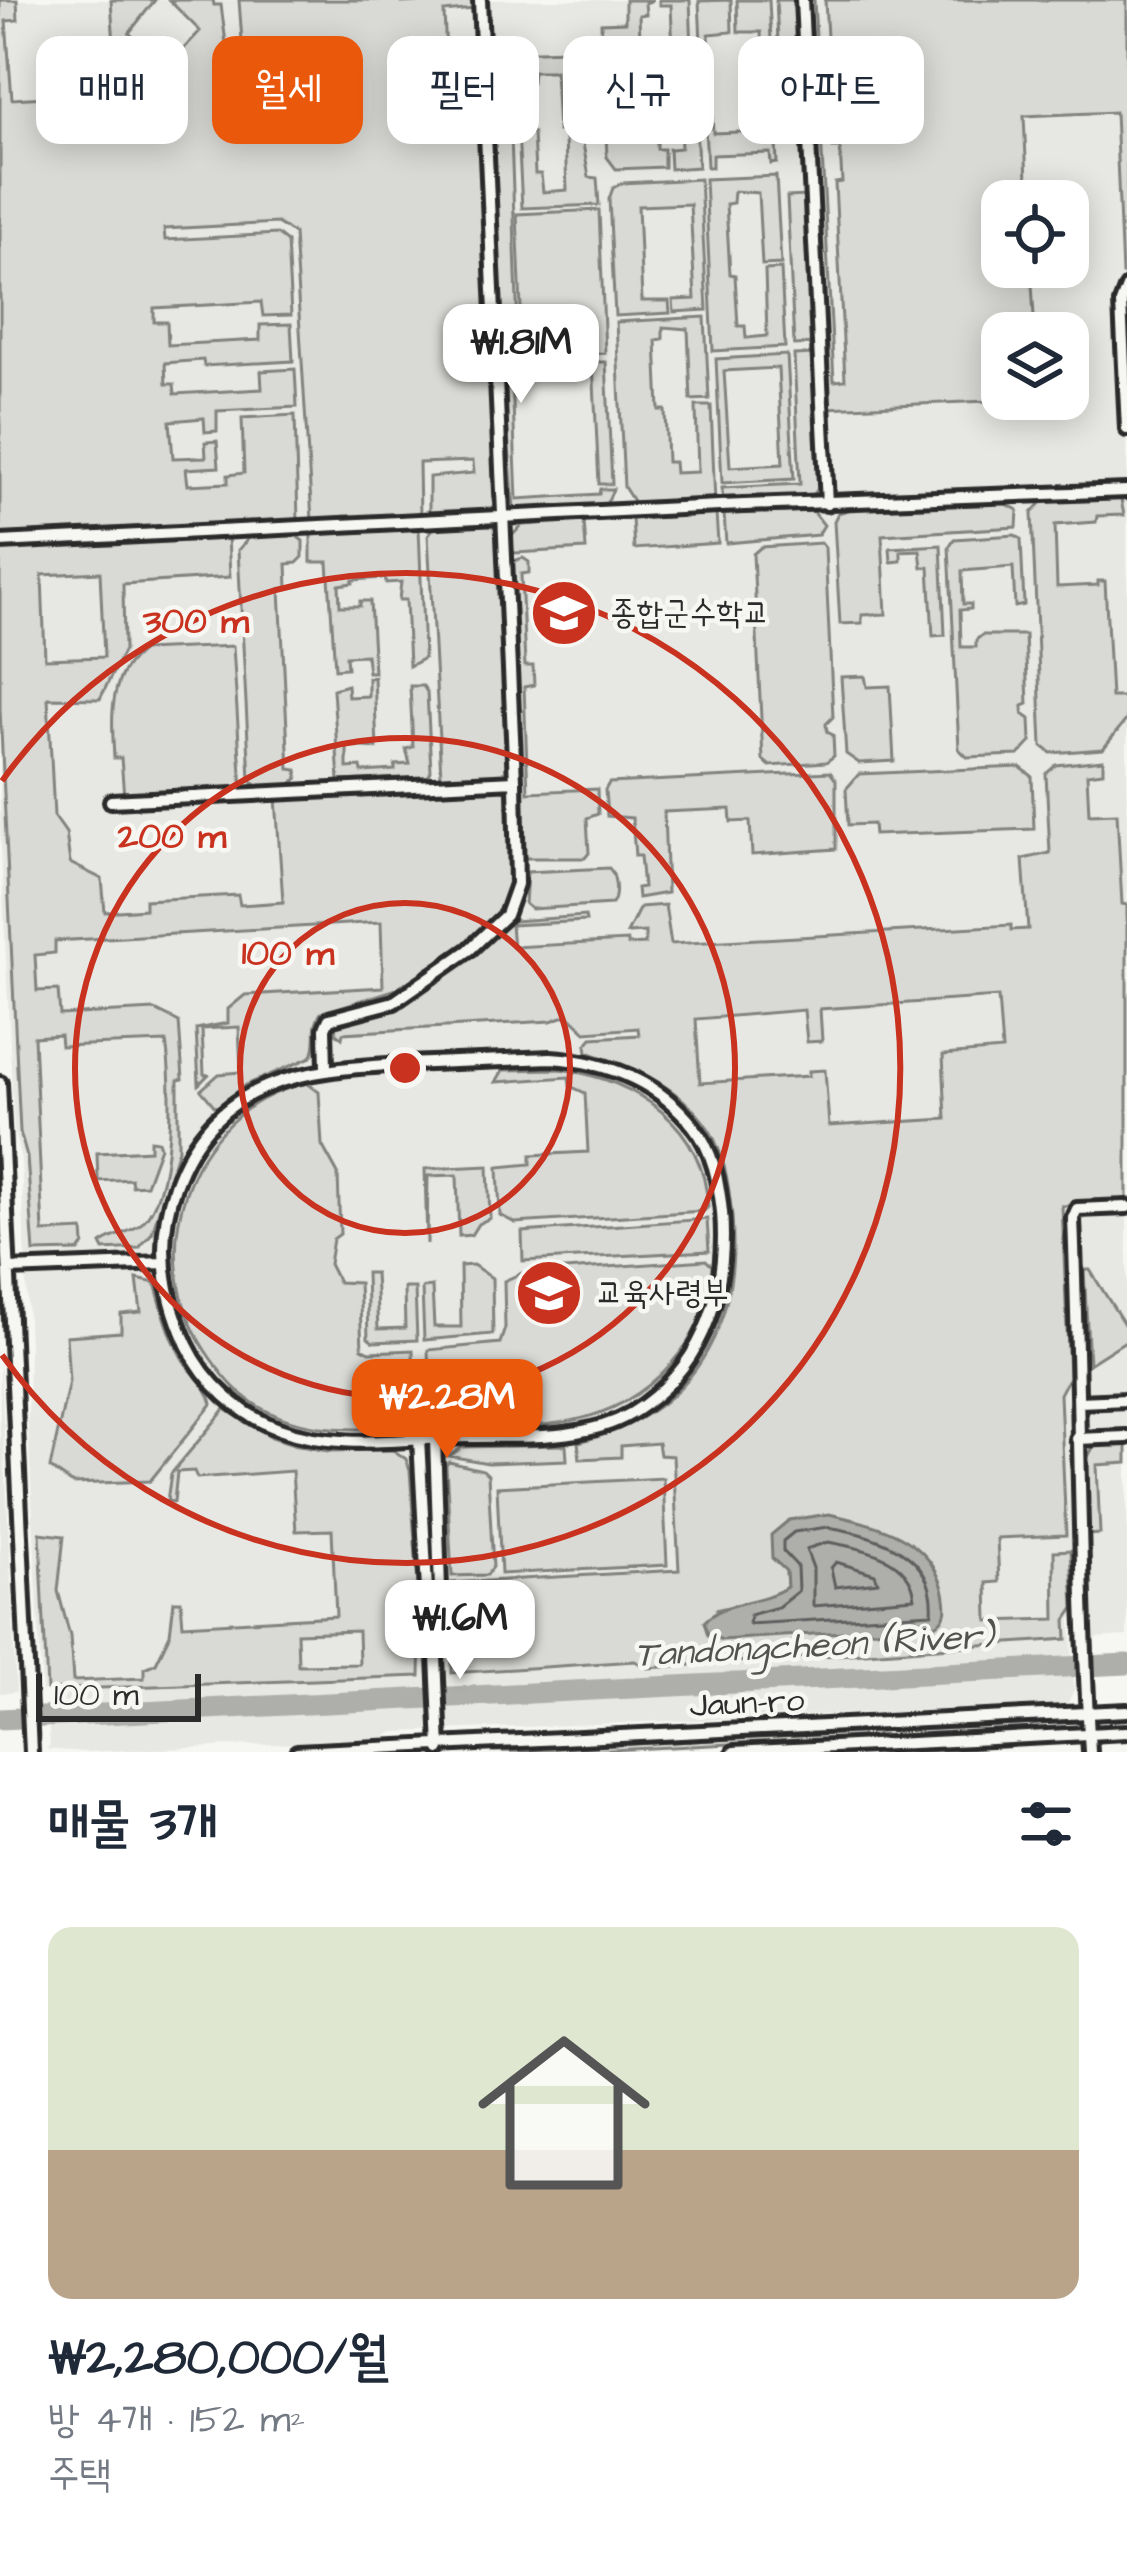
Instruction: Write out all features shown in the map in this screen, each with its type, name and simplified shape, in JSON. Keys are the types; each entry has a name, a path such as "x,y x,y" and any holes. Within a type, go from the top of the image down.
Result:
{"street":[{"path":"326,1068 329,1018 394,1002 469,950 512,906 518,884 480,0"},
{"path":"802,0 827,504"},
{"path":"1127,287 1121,303 1127,429"},
{"path":"0,542 1127,491"},
{"path":"111,801 515,781"},
{"path":"551,1058 594,1063 633,1077 666,1099 695,1128 713,1164 721,1204 722,1276 695,1350 661,1391 617,1420 588,1430 435,1438 333,1441 304,1437 236,1406 191,1353 172,1312 164,1263 171,1198 187,1160 233,1106 284,1078 326,1068 551,1058"},
{"path":"0,1083 31,1748"},
{"path":"1090,1752 1077,1439 1074,1212 1127,1207"},
{"path":"9,1269 164,1263"},
{"path":"1078,1402 1127,1400"},
{"path":"1077,1439 1127,1437"},
{"path":"418,1438 427,1590 434,1610 440,1748"},
{"path":"434,1610 440,1589 435,1438"},
{"name":"Jaun-ro","path":"297,1752 1127,1711"},
{"name":"Jaun-ro","path":"734,1752 1127,1732"}],"shaded area":[{"path":"0,0 1127,0 1127,1636 1090,1638 1081,1470 1085,1393 1069,1392 1078,1612 1071,1619 1074,1689 1067,1705 394,1732 380,1739 212,1747 46,1749 50,1746 47,1691 42,1691 28,1423 21,1160 14,1132 0,827"},
{"path":"0,0 17,0 18,20 6,21 12,99 36,98 36,144 188,144 188,44 200,31 169,0 213,0 214,5 221,5 225,36 212,36 212,144 363,144 363,36 242,36 239,0 474,0 474,9 444,12 445,36 387,36 387,144 480,144 497,497 492,509 429,514 429,477 474,473 473,461 419,463 420,516 312,520 294,234 277,223 164,229 165,240 277,234 287,242 291,315 263,316 261,302 154,308 154,322 167,322 168,345 260,340 260,325 291,324 293,361 204,366 203,360 165,363 166,384 174,384 175,394 262,389 261,371 295,369 297,407 217,411 217,431 205,432 204,418 170,421 173,458 206,457 205,442 217,441 219,467 186,469 188,485 228,483 228,475 244,473 242,418 295,415 298,521 0,534"},
{"path":"111,0 155,0 129,33 132,36 113,36"},
{"path":"625,0 653,0 645,3 646,14 639,15 640,36 602,36 601,23 625,22"},
{"path":"659,0 690,0 691,36 672,36 671,5 659,5"},
{"path":"731,0 732,32 701,36 699,1"},
{"path":"737,0 769,0 771,36 738,32"},
{"path":"776,0 797,0 799,36 778,36"},
{"path":"808,0 814,0 816,36 810,36"},
{"path":"825,0 1127,0 1127,274 1122,274 1115,112 1024,116 1027,180 981,180 981,288 1032,288 1034,312 981,312 981,401 826,408 814,144 822,144 834,381 845,380 835,183 842,182 840,148 833,144 924,144 924,36 827,36"},
{"path":"563,50 563,131 558,131 555,71 539,71 539,51"},
{"path":"738,132 738,144 776,144 777,163 771,164 770,153 712,155 712,167 707,167 706,144 714,144 714,133"},
{"path":"492,144 511,144 519,358 503,359"},
{"path":"519,144 534,144 535,174 541,174 543,192 567,190 565,144 583,144 589,177 597,178 599,205 522,208"},
{"path":"606,144 657,144 657,149 664,149 664,167 616,169 607,157"},
{"path":"681,144 697,144 698,167 670,169 669,149 681,148"},
{"path":"776,176 781,264 762,265 758,193 734,191 733,203 726,204 738,326 745,326 746,338 767,336 765,270 781,269 785,347 713,351 705,179"},
{"path":"700,179 707,310 674,312 673,300 695,299 690,204 638,206 642,301 669,301 670,313 615,316 609,199 613,188 622,183"},
{"path":"806,196 813,344 794,345 787,197"},
{"path":"599,210 605,353 523,356 517,214"},
{"path":"705,317 709,399 691,400 688,329 663,327 663,339 656,340 659,410 665,410 667,462 674,462 675,473 698,472 696,406 711,406 715,503 635,504 624,487 616,322"},
{"path":"814,354 820,488 807,499 723,503 722,488 800,484 794,355"},
{"path":"787,355 794,479 722,483 716,359","holes":["778,368 783,464 730,467 724,371"]},
{"path":"593,362 606,362 612,484 599,484"},
{"path":"503,372 512,378 517,499 613,489 606,505 514,508"},
{"path":"1112,496 1121,500 1124,515 1055,525 1057,587 1105,581 1111,697 1127,697 1127,719 1103,749 1051,753 1042,746 1032,513 1043,501"},
{"path":"1001,502 1018,510 1017,527 882,535 886,614 862,615 862,623 840,624 834,521 838,513 854,508"},
{"path":"813,511 824,525 818,535 726,543 724,514"},
{"path":"716,514 718,543 634,549 632,519"},
{"path":"584,521 586,549 511,550 511,537 522,525"},
{"path":"483,523 495,528 500,537 510,771 503,777 446,779 441,776 428,535 435,526"},
{"path":"419,527 424,658 409,666 406,600 399,600 401,582 353,580 339,585 340,606 370,601 374,672 368,672 366,655 346,656 347,668 335,669 328,562 311,562 311,532"},
{"path":"294,534 303,541 303,557 287,564 288,588 280,589 289,769 297,770 298,778 291,784 257,786 250,779 238,550 249,538"},
{"path":"1015,535 1021,539 1024,605 1015,607 1013,567 962,571 963,604 971,604 971,609 960,610 961,647 976,647 982,635 1025,635 1028,704 1023,714 1030,719 1031,742 1019,755 967,757 959,749 949,547 954,539"},
{"path":"228,536 230,577 123,584 124,650 100,699 48,698 54,816 66,833 70,863 102,879 105,912 145,909 145,900 238,895 240,905 283,902 276,798 506,787 511,889 501,910 469,941 397,989 321,1013 311,1057 246,1085 216,1108 201,1090 219,1074 241,1072 239,1027 202,1029 204,1074 208,1075 199,1084 196,1029 228,1023 228,1009 245,995 383,987 381,922 55,941 55,953 35,955 37,991 58,990 60,1015 155,1010 179,1022 183,1079 178,1080 178,1149 152,1233 139,1248 104,1250 101,1244 142,1223 160,1188 169,1137 166,1042 61,1046 60,1035 34,1037 43,1232 83,1230 84,1245 79,1251 34,1252 27,1157 20,1132 0,709 0,549","holes":["100,572 104,657 45,659 42,575"]},
{"path":"821,543 825,548 833,717 826,724 833,735 834,756 826,762 770,766 763,760 753,554 761,547"},
{"path":"941,545 945,635 933,636 929,567 922,567 920,550 901,551 901,561 891,562 890,548"},
{"path":"523,558 529,562 529,573 521,574 525,666 533,666 534,685 524,687 528,792 597,789 598,814 587,818 589,853 585,858 524,858 513,561"},
{"path":"233,646 242,790 124,797 121,758 114,758 113,714 123,672 143,650"},
{"path":"865,676 867,687 890,686 894,761 859,763 846,754 841,677"},
{"path":"374,677 377,748 347,746 347,768 395,770 395,765 410,764 406,749 413,747 410,686 423,686 427,692 428,778 339,781 333,689 347,685 348,697 368,696 368,678"},
{"path":"1103,760 1103,772 1087,774 1089,814 1117,813 1122,904 1127,905 1127,1203 1062,1206 1069,1377 1060,1394 1066,1535 997,1538 999,1582 987,1583 988,1621 1055,1619 1054,1551 1071,1550 1074,1608 1066,1620 1067,1639 648,1668 635,1661 452,1673 452,1583 679,1570 673,1456 660,1455 658,1443 621,1446 621,1457 580,1459 578,1442 651,1412 701,1362 728,1296 733,1258 727,1179 716,1142 679,1096 651,1078 587,1052 592,1038 639,1035 638,1028 586,1032 568,1015 551,1021 343,1033 342,1038 335,1023 400,1004 464,962 513,921 585,916 586,921 511,925 513,947 645,944 645,932 627,933 640,907 665,905 671,944 1011,925 1011,930 1028,929 1023,859 1050,853 1046,774 1056,765","holes":["998,997 1002,1050 943,1055 946,1119 829,1126 825,1070 809,1071 809,1076 700,1083 696,1019 804,1010 807,1042 822,1041 820,1009","786,1571 934,1626 715,1610 772,1597 787,1587"]},
{"path":"1020,767 1032,776 1034,829 874,835 873,824 848,825 846,789 859,774"},
{"path":"830,772 836,780 836,849 752,855 750,821 731,822 730,809 664,812 667,893 638,898 637,888 643,887 632,818 607,816 609,783"},
{"path":"609,868 615,886 612,904 531,909 525,904 527,872"},
{"path":"560,1069 615,1084 661,1111 694,1152 708,1207 704,1211 515,1223 500,1215 498,1167 531,1164 531,1155 588,1152 585,1093 570,1086 569,1077 496,1082 503,1070"},
{"path":"307,1083 319,1092 322,1145 338,1174 340,1234 333,1239 329,1264 338,1282 359,1283 362,1348 370,1352 413,1350 415,1427 318,1427 263,1409 222,1374 189,1320 178,1278 177,1236 186,1194 203,1156 230,1124 264,1099"},
{"path":"150,1140 158,1141 160,1147 146,1185 132,1186 131,1179 98,1181 97,1153 150,1150"},
{"path":"488,1166 490,1218 471,1235 459,1236 457,1175 428,1176 427,1244 425,1169"},
{"path":"707,1219 709,1251 523,1261 522,1232"},
{"path":"706,1260 712,1266 709,1289 693,1334 654,1381 627,1401 567,1422 431,1428 428,1350 500,1343 505,1328 504,1281 522,1273"},
{"path":"473,1265 492,1278 493,1334 424,1340 422,1288 432,1287 434,1327 461,1327 460,1266"},
{"path":"1084,1270 1090,1270 1127,1329 1127,1340 1089,1364"},
{"path":"366,1273 375,1273 378,1329 405,1328 404,1288 415,1288 417,1340 373,1342 368,1338"},
{"path":"137,1279 155,1283 176,1347 212,1404 150,1481 73,1484 50,1468 69,1381 66,1336 121,1332 121,1314 141,1312"},
{"path":"0,1353 16,1692 0,1693"},
{"path":"225,1409 272,1437 300,1446 328,1451 393,1450 406,1459 421,1629 420,1676 47,1690 40,1533 64,1536 58,1591 70,1636 73,1681 144,1678 144,1668 156,1663 170,1634 174,1601 181,1601 183,1625 336,1616 332,1530 296,1531 292,1471 197,1478 194,1471 177,1472 174,1502 167,1501 171,1474","holes":["358,1631 359,1664 298,1665 297,1633"]},
{"path":"1127,1442 1127,1463 1097,1465 1100,1534 1088,1535 1085,1462 1095,1444"},
{"path":"566,1445 567,1460 488,1463 449,1456 463,1447"},
{"path":"449,1462 488,1475 493,1567 487,1575 452,1576"},
{"path":"663,1478 667,1565 501,1574 497,1487"},
{"path":"1031,1724 1031,1729 570,1752 493,1751"}],"water":[{"path":"829,1514 884,1529 915,1546 937,1573 944,1592 942,1620 934,1626 722,1640 708,1635 704,1622 713,1615 787,1587 786,1571 772,1558 771,1535 789,1520"}],"waterway":[{"name":"Tandongcheon (River)","path":"0,1719 1127,1664"}],"place":[{"name":"종합군수학교","path":"564,613"},
{"name":"교육사령부","path":"549,1293"}]}
